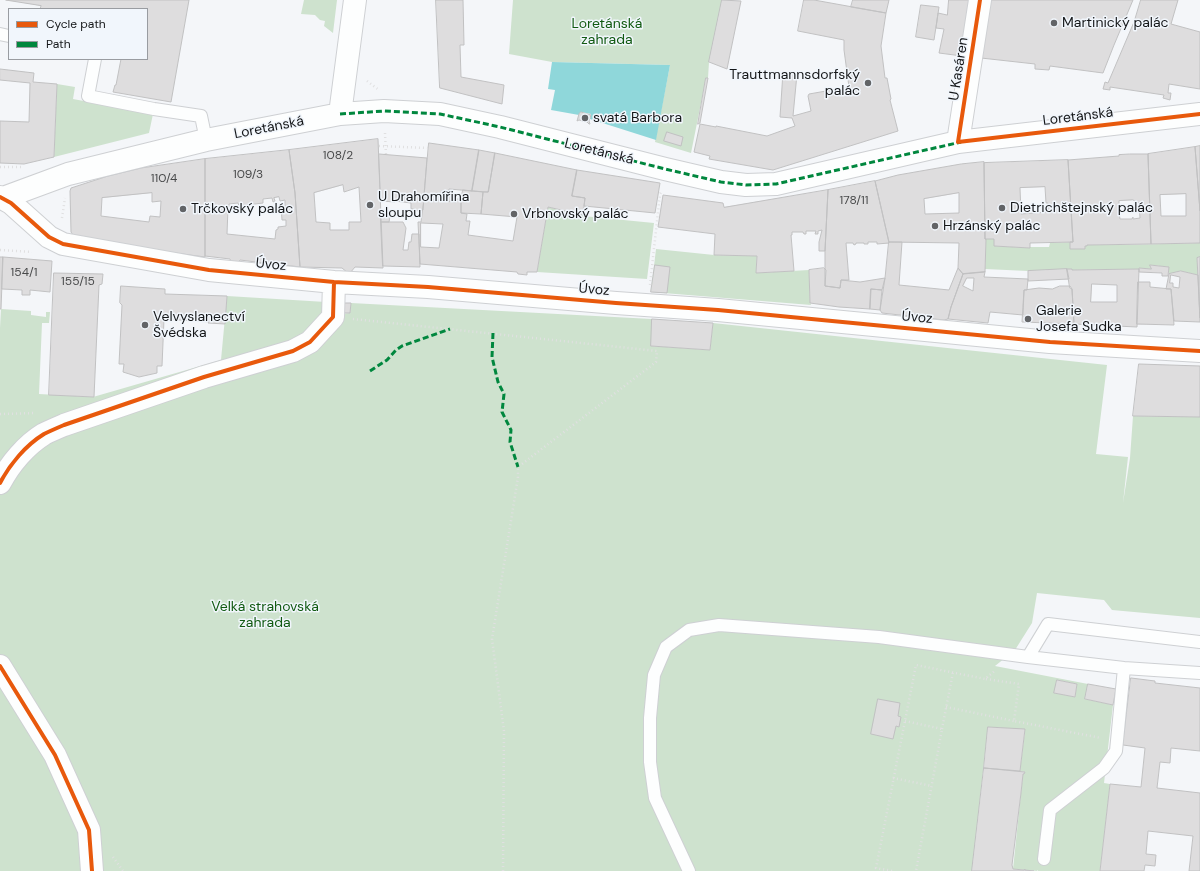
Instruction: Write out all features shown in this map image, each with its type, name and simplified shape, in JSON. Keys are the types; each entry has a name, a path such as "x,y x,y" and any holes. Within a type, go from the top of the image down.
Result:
{"street":[{"path":"340,114 355,0"},
{"name":"U Kasáren","path":"958,142 980,0"},
{"name":"Loretánská","path":"1,199 68,174 206,140 340,114 384,112 440,114 500,127 721,182 746,185 776,184 958,142 1200,114"},
{"name":"Úvoz","path":"1,199 11,203 45,234 63,244 209,270 334,282 428,287 718,310 1050,342 1200,351"},
{"path":"0,483 29,445 44,434 64,425 204,377 293,351 310,342 333,317 334,282"},
{"path":"0,666 55,755 89,830 92,871"}],"lane":[{"path":"95,60 88,96 154,109 201,116 206,140"},
{"path":"1028,657 1048,624 1200,642"},
{"path":"689,871 655,798 650,762 650,718 654,675 666,647 689,630 719,625 864,636 1014,656 1124,668 1200,673"},
{"path":"1044,859 1050,810 1104,768 1116,751 1124,668"}],"path":[{"path":"366,80 382,92 386,155"},
{"path":"379,146 428,148"},
{"path":"62,221 66,192"},
{"path":"650,284 660,194"},
{"path":"0,250 35,252"},
{"path":"333,317 657,351 656,362 518,466 518,476 492,639 504,731 502,871"},
{"path":"985,679 1014,656"},
{"path":"892,871 876,868 916,665 985,679 1019,684 1014,721"},
{"path":"916,871 953,672"},
{"path":"946,707 1118,741"},
{"path":"905,721 942,729"},
{"path":"893,778 932,786"}],"green space":[{"path":"304,0 337,0 333,33 324,26 325,21 320,20 315,15 301,14"},
{"name":"Loretánská zahrada","path":"513,0 722,0 709,62 708,78 706,78 691,153 655,142 670,65 552,62 509,54"},
{"path":"57,84 75,87 73,99 153,114 149,133 54,157"},
{"path":"548,207 583,216 654,223 647,279 537,272"},
{"path":"986,239 994,239 995,246 1030,248 1049,247 1050,243 1070,242 1085,248 1087,245 1200,243 1200,257 1197,258 1198,275 1181,271 1169,274 1168,267 1152,265 1150,265 1151,269 1071,269 1028,271 985,269"},
{"path":"656,249 714,255 757,256 756,273 809,270 811,305 651,292"},
{"name":"Velká strahovská zahrada","path":"227,296 326,302 342,314 350,313 351,303 652,319 652,346 710,350 713,323 1107,365 1096,454 1128,457 1123,503 1130,458 1133,416 1200,417 1200,618 1112,610 1104,600 1037,593 1032,623 1015,650 995,666 1088,684 1085,699 1113,705 1104,783 1110,784 1100,871 1037,871 1013,869 1023,774 1025,772 1020,771 1025,730 988,727 972,871 0,871 1,309 31,311 31,315 46,317 46,312 50,312 49,323 42,323 39,394 93,397 221,360","holes":["1057,680 1077,684 1075,697 1055,693"]}],"water":[{"path":"552,62 670,65 656,140 590,119 591,114 581,112 579,115 551,110 555,90 548,89"}],"building":[{"path":"6,0 189,0 171,102 113,92 116,85 121,60 148,60 148,8 40,8 41,6"},
{"path":"436,0 463,0 464,45 460,45 461,77 504,85 502,104 440,88"},
{"path":"722,0 741,1 727,69 709,62"},
{"name":"Trauttmannsdorfský palác","path":"804,0 814,0 886,13 881,46 885,78 887,78 890,100 898,131 773,170 709,159 710,156 694,152 700,124 767,136 795,126 792,118 780,117 783,72 797,74 793,116 811,111 808,96 809,94 849,87 844,40 798,31"},
{"path":"853,0 889,0 886,13 851,7"},
{"path":"949,0 974,0 962,56 939,53 944,29 936,28 938,13 947,15"},
{"name":"Martinický palác","path":"987,0 1133,0 1103,73 1050,66 1049,70 1035,69 1035,64 981,58"},
{"path":"1141,0 1178,0 1171,24 1200,32 1200,89 1169,84 1168,93 1171,93 1170,100 1163,98 1164,95 1110,87 1110,90 1103,89 1105,82 1108,83 1134,22"},
{"path":"921,5 939,7 934,40 916,37"},
{"path":"0,69 34,73 33,82 57,84 54,157 24,164 0,163 0,121 29,122 30,83 0,80"},
{"path":"706,78 708,78 700,123 698,124"},
{"name":"svatá Barbora","path":"581,112 591,115 589,121 590,124 579,120 577,121"},
{"path":"667,132 683,137 681,146 664,141"},
{"name":"U Drahomířina sloupu","path":"378,139 383,268 355,267 350,273 348,273 342,268 300,267 295,193 289,150","holes":["343,185 344,192 359,187 361,222 349,222 349,230 330,230 330,223 316,222 314,193"]},
{"path":"429,143 479,150 472,191 449,189 448,194 455,196 457,199 456,202 424,199"},
{"path":"1200,146 1200,211 1195,147"},
{"path":"1195,147 1200,211 1200,243 1151,244 1148,154","holes":["1186,194 1186,216 1161,216 1160,195"]},
{"path":"289,150 295,193 300,267 276,264 273,267 266,266 264,263 240,260 238,263 231,262 230,259 205,256 205,159","holes":["279,197 280,201 285,200 285,207 281,208 282,220 286,220 286,226 278,227 276,230 275,239 227,234 229,204 238,203 239,206 263,203 263,199 272,198 273,202 275,201 274,198"]},
{"path":"479,150 495,153 488,192 472,191"},
{"name":"Vrbnovský palác","path":"495,153 577,170 572,196 585,198 583,215 548,207 537,272 527,272 527,275 518,274 517,272 420,264 418,222 421,222 424,199 456,202 457,199 461,199 461,213 467,214 466,221 470,221 468,235 513,241 517,217 481,214 483,192 488,192","holes":["421,223 443,224 439,248 421,247"]},
{"path":"379,154 427,158 423,210 415,211 415,209 411,209 411,203 381,201"},
{"path":"1148,154 1151,244 1087,245 1085,246 1085,249 1070,249 1070,242 1073,242 1068,160","holes":["1133,200 1139,203 1140,218 1133,219 1133,217 1132,219 1120,219 1119,212 1121,212 1119,210 1119,201"]},
{"name":"Trčkovský palác","path":"205,159 205,257 152,250 73,235 71,232 71,188 108,176 141,168","holes":["152,193 152,202 161,201 160,217 150,216 149,222 101,216 102,198"]},
{"name":"Dietrichštejnský palác","path":"1068,160 1073,242 1030,243 1030,248 994,246 994,239 985,239 984,163","holes":["1045,187 1046,203 1048,203 1048,212 1021,214 1020,188"]},
{"name":"Hrzánský palác","path":"984,162 986,239 985,272 963,274 958,268 959,243 889,242 875,181 898,175 961,164","holes":["959,193 959,213 925,214 924,199"]},
{"path":"577,170 660,183 655,213 584,206 585,198 572,196"},
{"path":"875,181 889,243 877,244 877,242 868,242 868,244 856,243 854,245 853,243 846,243 849,280 841,280 840,288 825,286 828,190"},
{"path":"463,190 483,192 481,214 461,213 461,199"},
{"path":"828,190 825,251 819,251 819,242 822,230 818,231 818,234 815,234 816,231 806,231 806,234 803,232 792,232 794,271 756,273 757,256 714,255 715,234 658,227 663,195 723,203 724,207"},
{"path":"381,210 391,211 389,222 381,222"},
{"path":"381,222 403,222 406,228 403,250 408,250 412,234 419,234 420,267 383,266"},
{"path":"889,242 902,242 899,285 949,290 958,268 963,274 948,319 944,320 882,313 880,310"},
{"path":"0,257 3,257 1,309 0,309"},
{"path":"3,257 52,261 50,292 30,290 30,295 22,295 22,290 2,289"},
{"path":"1200,257 1200,318 1197,258"},
{"path":"655,265 670,267 667,293 651,292"},
{"path":"1150,265 1169,267 1168,276 1162,276 1162,273 1139,272 1139,268 1151,269"},
{"path":"824,268 826,270 825,286 840,288 841,280 860,282 885,278 882,290 871,289 870,309 810,303 809,270"},
{"path":"1067,269 1139,269 1137,327 1074,324 1072,289 1070,288","holes":["1092,284 1117,285 1117,302 1091,302"]},
{"path":"1067,269 1069,279 1028,281 1028,271"},
{"path":"1181,271 1198,275 1200,322 1174,321 1171,289 1166,289 1169,274","holes":["1171,275 1180,277 1179,288 1173,287 1173,283 1170,283"]},
{"path":"985,272 984,277 1028,279 1027,290 1024,290 1023,315 990,312 988,323 948,319 963,274","holes":["967,278 974,278 973,291 963,286"]},
{"path":"54,273 103,274 102,284 99,285 94,397 49,395"},
{"path":"1138,282 1150,282 1150,287 1171,289 1174,325 1137,324"},
{"path":"121,286 165,289 165,294 227,296 225,324 164,319 162,366 157,366 157,373 139,377 123,372 124,364 119,364 122,305 120,303"},
{"path":"1060,286 1070,286 1072,289 1074,324 1022,322 1024,290 1039,288 1052,289"},
{"path":"871,289 882,290 880,310 870,309"},
{"path":"340,303 351,303 350,313 342,313"},
{"path":"652,319 713,323 710,350 651,346"},
{"path":"1139,364 1200,366 1200,417 1133,416"},
{"path":"1131,678 1155,681 1155,683 1200,688 1200,751 1171,748 1170,763 1160,762 1157,788 1200,793 1200,871 1189,871 1193,836 1148,831 1146,854 1156,855 1155,866 1145,865 1144,871 1100,871 1110,784 1141,787 1145,748 1123,745"},
{"path":"1057,680 1077,684 1075,697 1054,693"},
{"path":"1088,684 1116,689 1113,705 1085,699"},
{"path":"878,699 900,703 898,716 901,717 899,727 896,726 893,739 871,734"},
{"path":"988,727 1025,729 1020,771 984,768"},
{"path":"984,768 1025,772 1023,774 1012,865 1013,869 1034,871 972,871"}],"marked path":[{"path":"340,114 384,111 440,114 500,127 721,182 746,185 776,184 961,142"},
{"path":"370,371 387,360 402,346 450,329"},
{"path":"493,333 492,357 498,382 504,394 502,412 511,430 510,442 518,467"}],"cycle path":[{"path":"980,0 958,142 1200,114"},
{"path":"0,197 11,203 49,237 63,244 209,270 334,282 428,287 718,310 1050,342 1200,351"},
{"path":"0,483 25,449 44,434 64,425 204,377 293,351 310,342 333,317 334,282"},
{"path":"0,666 55,755 89,830 92,871"}],"place":[{"name":"Martinický palác","path":"1054,23"},
{"name":"Trauttmannsdorfský palác","path":"868,83"},
{"name":"svatá Barbora","path":"585,118"},
{"name":"U Drahomířina sloupu","path":"370,205"},
{"name":"Dietrichštejnský palác","path":"1002,208"},
{"name":"Trčkovský palác","path":"183,209"},
{"name":"Vrbnovský palác","path":"514,214"},
{"name":"Hrzánský palác","path":"935,226"},
{"name":"Galerie Josefa Sudka","path":"1028,319"},
{"name":"Velvyslanectví Švédska","path":"145,325"}]}
